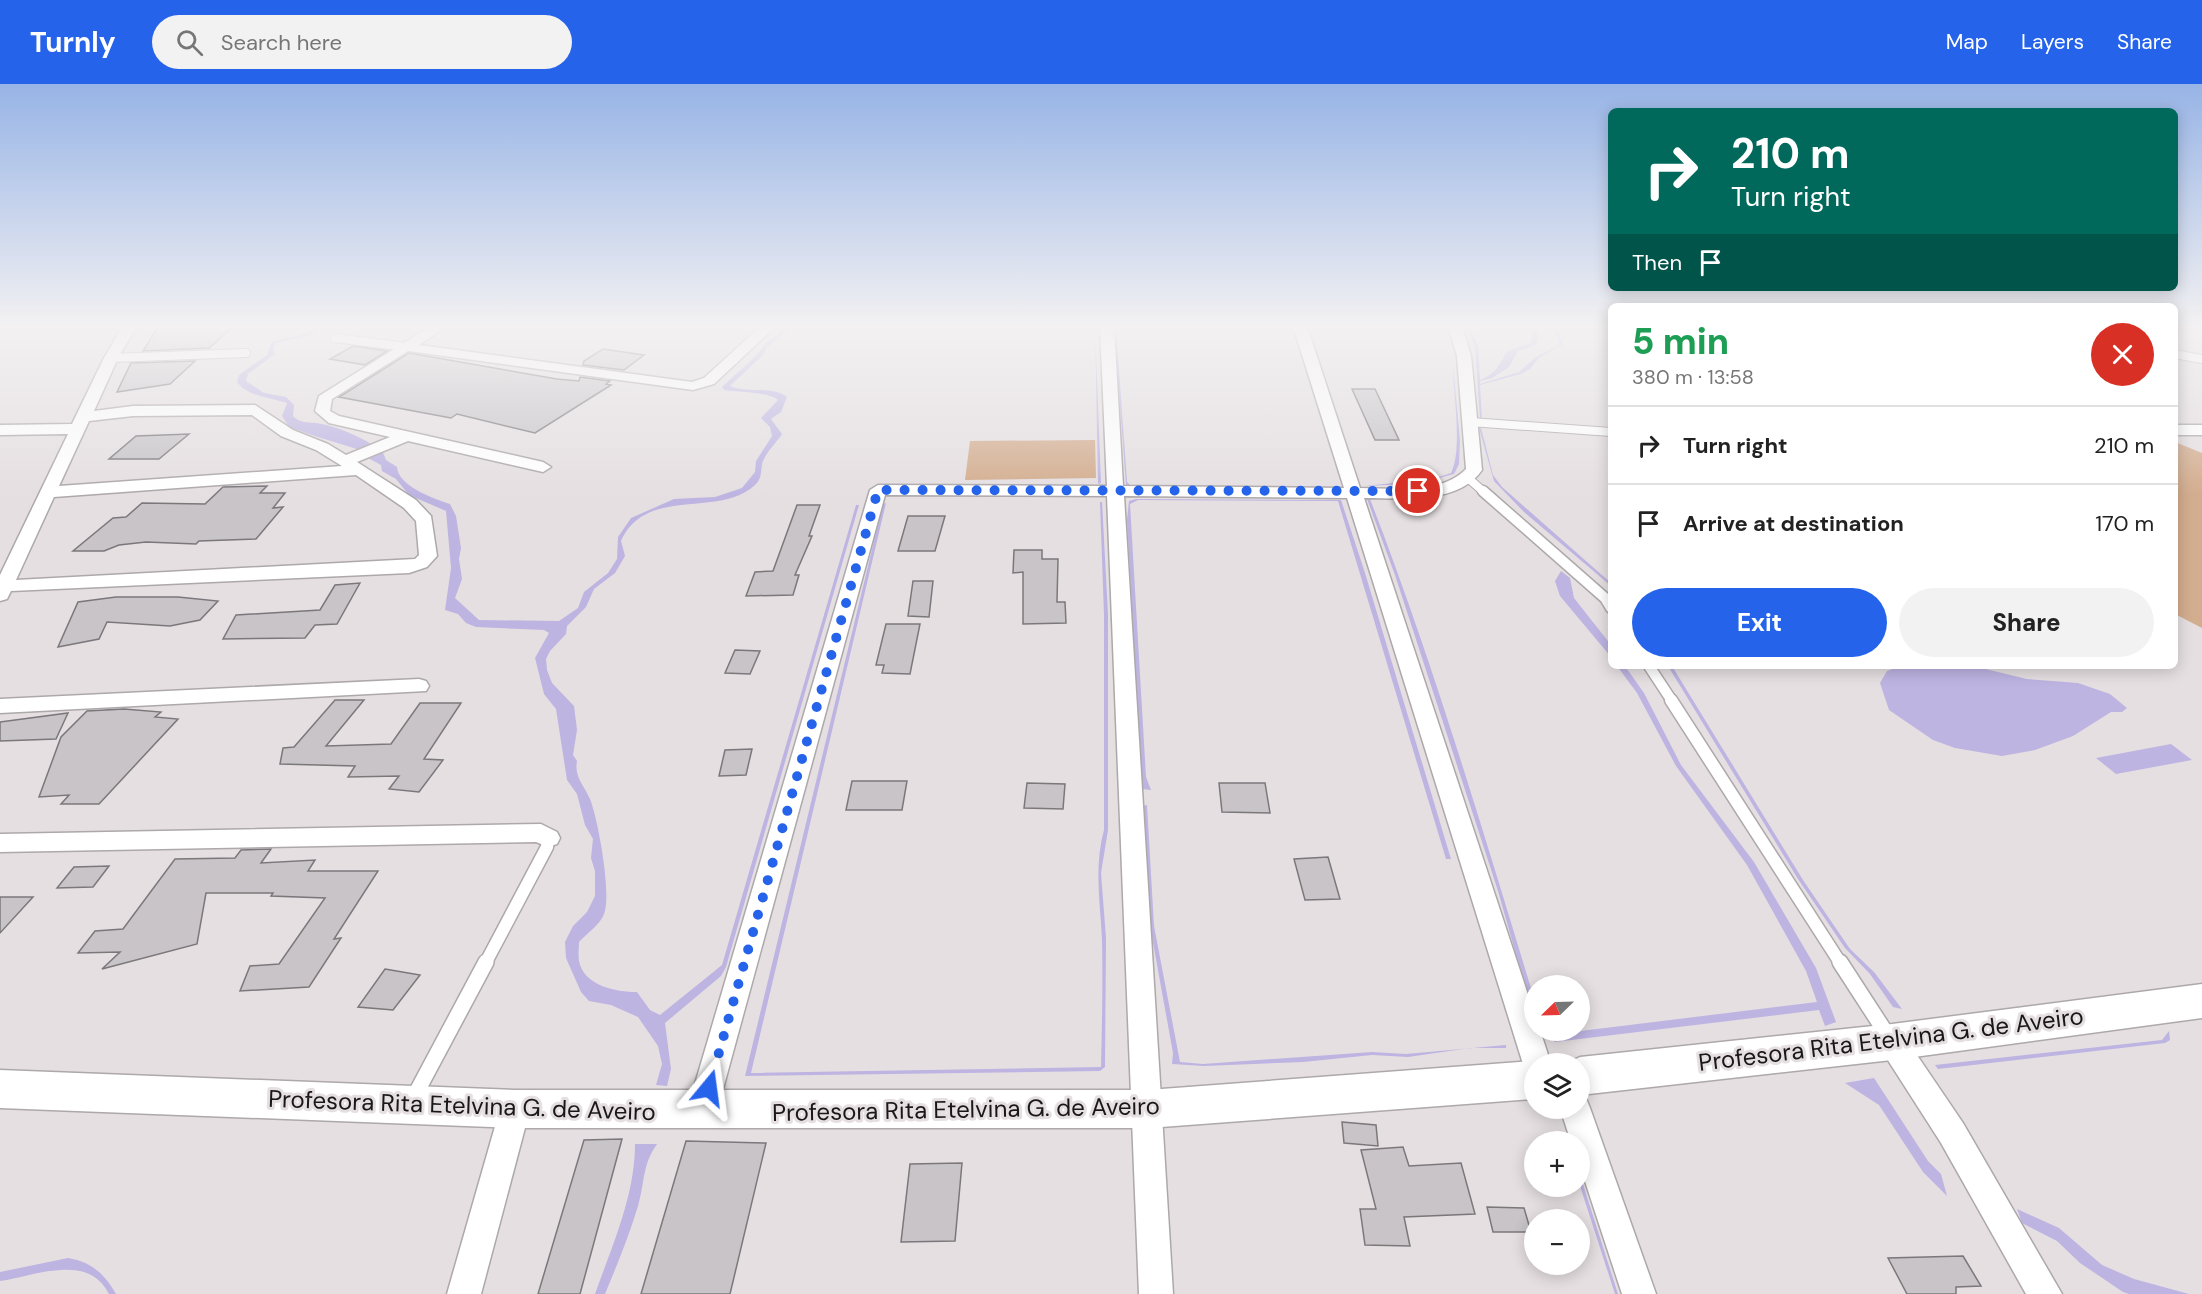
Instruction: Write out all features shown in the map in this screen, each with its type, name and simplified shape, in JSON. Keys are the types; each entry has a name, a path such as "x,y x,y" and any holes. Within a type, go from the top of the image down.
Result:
{"street":[{"path":"0,429 81,423 134,411 255,410 287,433 322,447 353,465 410,504 425,520 428,556 421,563 409,567 3,591 9,557 51,492 81,423 100,382"},
{"path":"348,382 326,396 321,403 325,416 543,467"},
{"path":"667,382 693,386 704,382"},
{"path":"1110,382 1156,1294"},
{"path":"1318,382 1533,1053"},
{"path":"692,1111 878,490 1353,493 1437,490 1454,486 1468,478 1474,470 1466,382"},
{"path":"2178,430 2202,430"},
{"path":"51,492 353,465 407,436"},
{"path":"0,706 419,686"},
{"path":"0,843 541,833 548,838"},
{"name":"Profesora Rita Etelvina G. de Aveiro","path":"1590,1075 1892,1042 2202,1001"},
{"path":"1892,1042 1952,1133 2045,1294"},
{"name":"Profesora Rita Etelvina G. de Aveiro","path":"0,1089 515,1109 692,1111 1148,1109 1524,1081"},
{"path":"464,1294 515,1109"},
{"path":"1579,1119 1639,1294"}],"lane":[{"path":"1470,422 1608,432"},
{"path":"1468,478 1605,597 1608,602"},
{"path":"1651,669 1892,1042"},
{"path":"410,1105 547,847 548,838"}],"shaded area":[{"path":"237,382 248,382 264,393 286,397 294,405 293,416 298,420 338,429 374,446 360,450 289,427 282,416 287,403 253,394"},
{"path":"727,382 734,382 730,386 773,391 787,397 781,412 771,419 782,434 764,459 758,482 740,495 722,500 665,508 647,513 632,524 621,541 625,556 615,573 594,589 586,607 567,626 566,634 550,651 546,659 552,683 574,706 577,730 573,755 577,761 578,776 593,809 605,875 604,914 579,942 579,961 582,970 594,982 611,989 637,992 650,1010 660,1015 722,965 856,505 859,505 726,967 721,976 665,1023 671,1069 667,1086 656,1085 662,1064 658,1046 638,1017 611,1005 589,1001 581,992 566,958 565,942 573,926 587,912 595,896 595,871 591,858 593,839 585,825 577,794 567,780 556,709 544,694 535,658 549,633 544,630 476,627 466,623 458,614 445,610 451,568 446,511 409,495 396,479 382,471 381,465 366,457 382,450 386,460 397,467 403,480 410,486 450,504 456,516 461,548 459,559 462,579 455,598 479,620 559,621 578,608 584,592 608,573 617,559 618,537 631,518 674,499 715,497 742,488 755,472 756,461 772,436 770,427 761,418 778,400 761,394 724,390 722,387"},
{"path":"1096,382 1101,483 1098,484"},
{"path":"1118,382 1127,482 1130,485 1126,485"},
{"path":"1454,382 1460,440 1459,464 1454,474 1432,480 1364,486 1432,479 1451,473 1455,463 1457,436"},
{"path":"1477,382 1489,382 1480,385 1482,420 1480,419"},
{"path":"1479,428 1481,428 1493,475 1502,487 1608,580 1608,583 1524,512 1494,481"},
{"path":"1095,440 1096,478 965,480 970,441"},
{"path":"2178,443 2202,453 2202,628 2178,616"},
{"path":"1136,499 1341,500 1451,859 1446,859 1338,501 1138,500 1130,504 1146,777 1151,790 1142,789 1127,520 1129,501"},
{"path":"1367,499 1370,499 1393,560 1436,684 1527,975 1524,975 1524,983 1498,891 1395,575"},
{"path":"1100,502 1102,502 1108,614 1108,830 1101,873 1106,938 1105,1067 1100,1071 745,1076 883,504 886,503 751,1073 1101,1067 1102,939 1098,870 1104,830 1104,615"},
{"path":"1561,571 1570,578 1574,598 1608,641 1608,653 1560,596 1555,581"},
{"path":"1619,669 1627,669 1644,693 1681,765 1754,862 1816,968 1836,1022 1825,1026 1819,1010 1590,1038 1590,1030 1817,1002 1806,971 1747,865 1676,766 1637,693"},
{"path":"1670,669 1674,669 1803,880 1850,949 1874,972 1902,1009 1893,1007 1870,974 1845,948 1798,879"},
{"path":"1893,669 1985,669 2027,679 2078,683 2110,694 2127,708 2122,712 2111,712 2073,736 2035,750 2002,756 1955,748 1933,740 1889,710 1880,683 1887,671"},
{"path":"2171,744 2192,760 2116,774 2096,758"},
{"path":"1147,805 1154,926 1180,1062 1203,1064 1372,1052 1406,1054 1466,1049 1408,1057 1372,1055 1303,1062 1204,1066 1172,1064 1173,1053 1150,926 1143,806"},
{"path":"2169,1031 2170,1040 2165,1043 1938,1069 1935,1065 2162,1040"},
{"path":"1506,1045 1506,1048 1473,1048"},
{"path":"1874,1078 1928,1161 1941,1174 1947,1196 1923,1172 1879,1105 1845,1083"},
{"path":"635,1144 657,1144 649,1159 634,1217 605,1294 595,1294 627,1202"},
{"path":"1584,1197 1587,1197 1618,1294 1615,1294 1590,1217 1590,1209 1587,1209"},
{"path":"2017,1209 2059,1228 2102,1265 2134,1279 2189,1294 2129,1294 2123,1292 2080,1263 2057,1241 2022,1223"},
{"path":"68,1258 84,1262 96,1270 107,1280 116,1294 109,1294 100,1281 75,1270 44,1272 0,1281 0,1272"}],"building":[{"path":"122,382 172,382 170,384 117,392"},
{"path":"362,382 608,382 606,384 611,385 535,433 457,414 451,418 339,397"},
{"path":"1352,389 1375,389 1399,440 1375,440"},
{"path":"189,434 159,459 109,459 136,436"},
{"path":"267,486 260,493 285,493 273,508 283,507 256,539 199,541 196,544 146,542 119,545 104,551 73,551 113,518 126,517 142,503 205,504 223,487"},
{"path":"797,505 820,505 809,536 812,536 795,575 799,575 793,595 746,596 755,572 773,571"},
{"path":"908,516 945,516 935,551 898,551"},
{"path":"1014,550 1042,550 1042,559 1058,559 1057,602 1065,602 1066,623 1023,624 1023,572 1013,573"},
{"path":"913,581 933,581 929,617 908,616"},
{"path":"360,583 337,624 315,625 305,638 223,639 236,615 320,610 335,585"},
{"path":"116,597 178,597 218,601 200,620 170,626 107,622 99,639 58,647 78,602"},
{"path":"886,624 920,624 910,674 882,673 884,665 876,665"},
{"path":"735,650 760,651 750,674 725,673"},
{"path":"335,700 364,700 326,746 391,744 420,703 461,703 424,759 443,760 419,792 389,789 399,776 348,777 355,766 280,764 283,748 294,747"},
{"path":"124,709 161,712 155,717 178,719 99,804 61,804 69,795 39,797 61,737 87,711"},
{"path":"68,713 56,739 0,741 0,722"},
{"path":"752,749 746,775 719,776 725,750"},
{"path":"852,781 907,781 902,810 846,810"},
{"path":"1027,783 1065,784 1063,809 1024,808"},
{"path":"1219,783 1265,783 1270,813 1222,812"},
{"path":"271,849 261,863 315,860 308,871 378,871 334,939 341,938 309,987 240,991 250,966 279,964 325,898 271,896 273,893 206,893 197,944 102,969 120,952 78,953 95,931 123,929 175,859 235,858 241,850"},
{"path":"1328,857 1340,899 1305,900 1294,859"},
{"path":"109,866 93,887 57,888 74,867"},
{"path":"0,897 33,897 0,933"},
{"path":"385,969 420,975 393,1010 358,1007"},
{"path":"1342,1122 1376,1125 1378,1146 1344,1143"},
{"path":"622,1139 580,1294 538,1294 584,1140"},
{"path":"686,1141 766,1143 730,1294 641,1294"},
{"path":"1403,1147 1409,1166 1461,1163 1475,1214 1404,1217 1410,1246 1365,1245 1360,1209 1376,1209 1361,1150"},
{"path":"962,1163 955,1241 901,1242 910,1164"},
{"path":"1487,1207 1524,1208 1524,1232 1493,1232"},
{"path":"1963,1256 1981,1286 1956,1287 1956,1294 1907,1294 1888,1258"}],"route":[{"path":"709,1088 878,490 1353,493 1418,491"}]}
